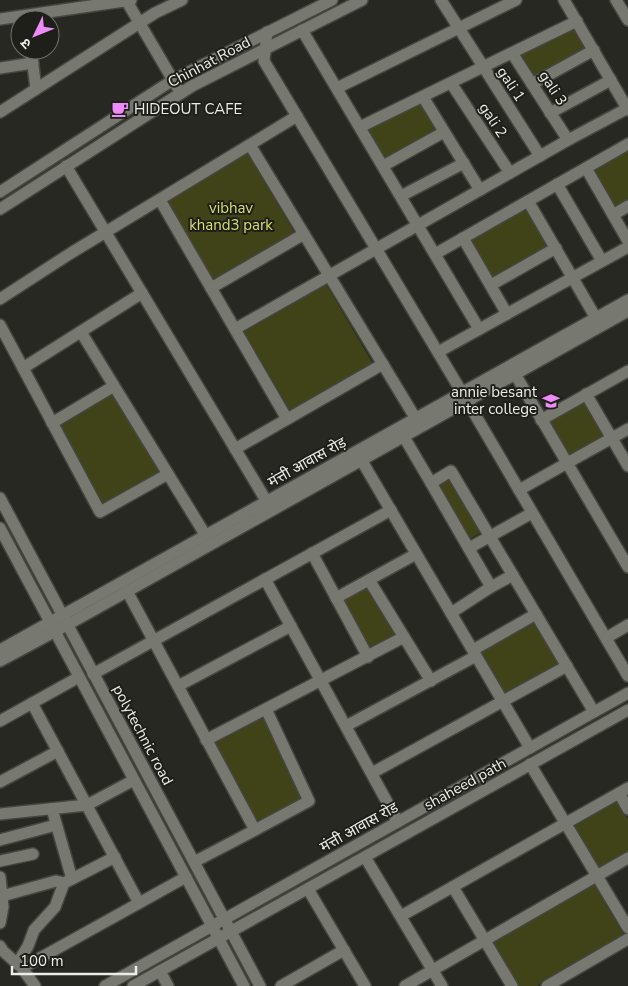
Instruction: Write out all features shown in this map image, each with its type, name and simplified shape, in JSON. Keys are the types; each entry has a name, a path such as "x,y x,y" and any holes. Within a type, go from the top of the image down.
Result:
{"street":[{"path":"60,12 128,0 139,23 181,93"},
{"path":"0,112 155,13 182,0"},
{"path":"0,192 174,80 332,0"},
{"name":"Chinhat Road","path":"0,208 181,93 265,48 362,0"},
{"name":"gali 1","path":"441,0 540,156"},
{"path":"337,88 516,0"},
{"path":"235,330 568,140 628,109 564,0"},
{"path":"616,0 628,20"},
{"path":"360,127 577,22"},
{"path":"302,30 479,329"},
{"path":"268,32 264,61 438,352 628,676"},
{"path":"532,84 594,50"},
{"name":"gali 3","path":"512,53 568,140"},
{"path":"33,60 36,89"},
{"path":"0,68 33,63"},
{"path":"550,113 611,80"},
{"name":"gali 2","path":"451,83 510,173"},
{"path":"423,96 480,190"},
{"path":"0,299 297,116"},
{"path":"383,166 444,132"},
{"path":"435,254 628,144"},
{"path":"250,145 416,419"},
{"path":"401,196 464,163"},
{"path":"66,166 269,506"},
{"path":"586,168 628,241"},
{"path":"557,184 602,261"},
{"path":"160,200 287,419"},
{"path":"528,201 599,322"},
{"path":"613,214 628,206"},
{"path":"211,288 304,234"},
{"path":"463,238 507,314"},
{"path":"438,352 628,247"},
{"path":"490,285 556,248"},
{"path":"23,368 142,293"},
{"name":"मंत्ती आवास रोड़","path":"0,650 53,627 208,541 359,456 416,419 464,397 599,322 628,300"},
{"path":"530,748 359,456 404,437 464,397 514,374 599,322 628,311"},
{"path":"0,325 100,512 168,474"},
{"path":"65,620 127,591 208,541 81,332"},
{"path":"235,448 383,364"},
{"path":"541,420 628,370"},
{"path":"514,374 628,566"},
{"path":"52,423 114,386"},
{"path":"586,394 628,466"},
{"path":"519,490 628,429"},
{"path":"404,437 492,587"},
{"path":"431,483 452,471 594,712"},
{"name":"polytechnic road","path":"0,498 260,986"},
{"path":"93,674 390,510"},
{"path":"469,548 532,512"},
{"path":"0,528 244,986"},
{"path":"312,553 368,657"},
{"path":"336,598 416,554"},
{"path":"450,613 513,574"},
{"path":"265,579 398,822"},
{"path":"370,580 431,681"},
{"path":"127,591 255,830"},
{"path":"346,726 431,681 536,614"},
{"path":"606,638 628,625"},
{"path":"178,686 291,626"},
{"path":"0,661 53,627"},
{"path":"206,740 404,637"},
{"path":"372,773 567,666"},
{"path":"0,721 79,677"},
{"name":"मंत्ती आवास रोड","path":"104,986 628,693"},
{"path":"32,703 139,903"},
{"path":"194,862 309,801 266,709"},
{"name":"shaheed path","path":"133,986 628,710"},
{"path":"0,782 58,751"},
{"path":"530,764 628,928"},
{"path":"0,814 86,805 134,780"},
{"path":"401,916 623,791 628,809"},
{"path":"20,966 34,930 54,907 68,881 52,809"},
{"path":"0,840 56,825"},
{"path":"0,861 33,854"},
{"path":"2,896 56,881 68,881 115,857"},
{"path":"365,857 442,986"},
{"path":"405,986 628,858"},
{"path":"0,877 3,907 0,923"},
{"path":"20,966 186,877"},
{"path":"453,887 512,986"},
{"path":"308,889 365,986"},
{"path":"547,986 628,939"},
{"path":"0,946 20,966 35,986"},
{"path":"281,986 344,950"},
{"path":"160,971 168,986"}],"green space":[{"path":"575,28 587,50 533,79 519,55"},
{"path":"420,103 437,130 384,159 366,130"},
{"path":"628,149 628,201 614,209 592,170"},
{"name":"vibhav khand3 park","path":"247,153 295,233 214,281 166,201"},
{"path":"526,207 548,246 492,278 470,240"},
{"path":"326,284 373,364 291,412 244,332"},
{"path":"114,393 160,473 102,505 59,426"},
{"path":"584,401 605,437 568,458 548,422"},
{"path":"451,476 483,531 468,540 436,484"},
{"path":"367,587 396,636 371,650 343,601"},
{"path":"535,619 561,664 504,695 479,651"},
{"path":"264,717 302,798 257,823 213,744"},
{"path":"618,801 628,819 628,852 597,870 573,827"},
{"path":"594,884 624,935 537,986 519,986 493,943"}],"place":[{"name":"HIDEOUT CAFE","path":"120,109"},
{"name":"annie besant inter college","path":"551,401"}]}
